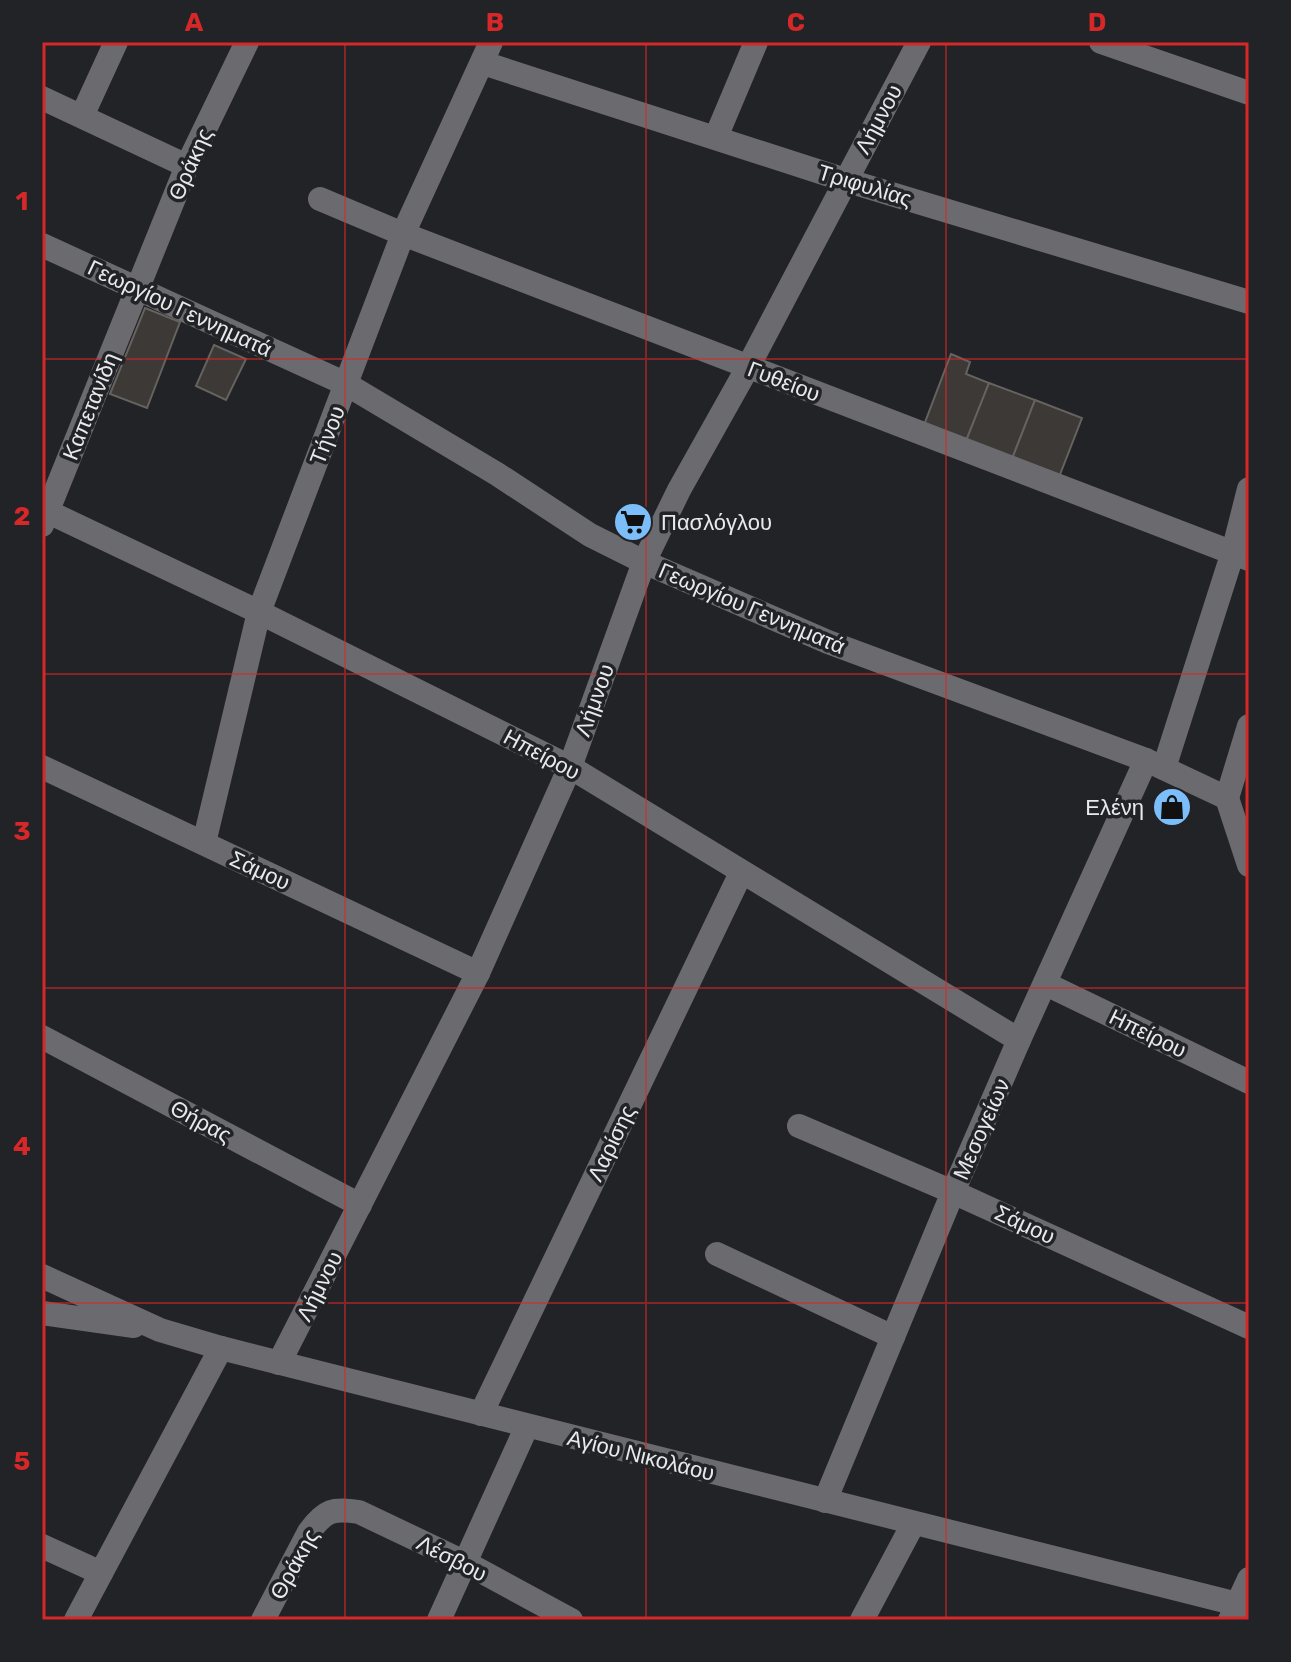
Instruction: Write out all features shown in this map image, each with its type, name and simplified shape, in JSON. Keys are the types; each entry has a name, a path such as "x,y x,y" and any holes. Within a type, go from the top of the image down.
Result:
{"street":[{"path":"82,116 116,42"},
{"name":"Θράκης","path":"137,288 187,166 247,42"},
{"path":"716,137 756,42"},
{"name":"Λήμνου","path":"279,1363 478,973 570,767 644,562 679,490 748,367 919,42"},
{"path":"1101,42 1249,93"},
{"name":"Τριφυλίας","path":"487,52 716,137 845,180 1249,302"},
{"name":"Τήνου","path":"204,843 259,612 403,234 487,52"},
{"path":"42,98 187,166"},
{"name":"Γυθείου","path":"320,199 403,234 1241,556"},
{"name":"Γεωργίου Γεννηματά","path":"42,245 346,384 497,474 590,535 644,562 828,642 1155,764 1227,798"},
{"name":"Καπετανίδη","path":"44,515 137,288"},
{"name":"Μεσογείων","path":"825,1501 1019,1040 1155,764 1241,556 1249,489"},
{"name":"Ηπείρου","path":"44,515 259,612 570,767 1019,1040"},
{"path":"1249,726 1227,798 1249,865"},
{"name":"Σάμου","path":"42,767 478,973"},
{"name":"Λαρίσης","path":"481,1414 741,873"},
{"name":"Ηπείρου","path":"1046,984 1249,1082"},
{"name":"Θήρας","path":"42,1037 360,1205"},
{"name":"Σάμου","path":"799,1126 953,1192 1249,1327"},
{"path":"717,1254 893,1337"},
{"name":"Αγίου Νικολάου","path":"42,1276 160,1330 221,1348 1239,1610"},
{"path":"42,1313 160,1330"},
{"path":"76,1620 221,1348"},
{"path":"439,1620 527,1426"},
{"name":"Θράκης","path":"263,1620 309,1532 329,1511"},
{"name":"Λέσβου","path":"329,1511 359,1512 466,1563 571,1620"},
{"path":"862,1620 913,1524"},
{"path":"42,1546 101,1573"},
{"path":"1239,1610 1249,1579"}],"building":[{"path":"145,308 180,322 147,408 110,394"},
{"path":"214,345 246,359 226,400 196,386"},
{"path":"951,354 970,362 966,374 989,383 966,441 924,425"},
{"path":"989,383 1035,400 1012,459 966,441"},
{"path":"1035,400 1082,418 1059,477 1012,459"}],"place":[{"name":"Πασλόγλου","path":"633,522"},
{"name":"Ελένη","path":"1172,807"}]}
